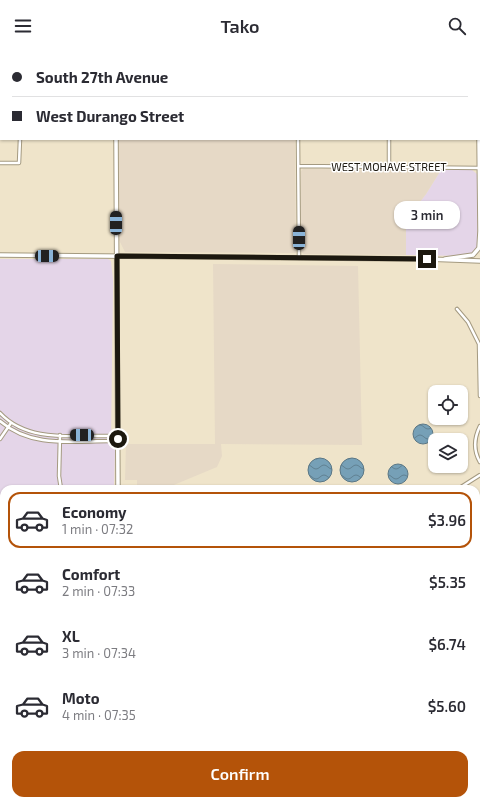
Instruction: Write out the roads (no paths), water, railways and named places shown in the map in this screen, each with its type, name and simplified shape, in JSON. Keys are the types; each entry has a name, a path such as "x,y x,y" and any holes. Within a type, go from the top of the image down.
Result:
{"main road":[{"path":"116,140 118,485"},
{"path":"445,259 473,255 478,251 480,231 478,140"},
{"path":"0,256 445,259 480,261"}],"street":[{"path":"0,163 19,163 20,140"},
{"path":"298,140 299,258"},
{"path":"389,140 389,167"},
{"name":"WEST MOHAVE STREET","path":"299,166 479,168"},
{"path":"457,309 468,322 479,344 480,396"},
{"path":"0,413 11,424 35,434 110,436 118,439"},
{"path":"0,421 20,435 32,439 60,441 110,441 118,439"},
{"path":"0,439 11,424"},
{"path":"480,426 475,437 476,456 480,462"},
{"path":"60,435 61,485"},
{"path":"464,485 480,475"}],"water":[{"path":"419,425 427,425 433,433 428,433 427,443 419,443 414,438 414,430"},
{"path":"320,458 329,461 332,470 329,479 320,482 311,479 308,470 311,461"},
{"path":"352,458 361,461 364,470 361,479 352,482 343,479 340,470 343,461"},
{"path":"398,464 405,467 408,474 405,481 398,484 391,481 388,474 391,467"}]}
